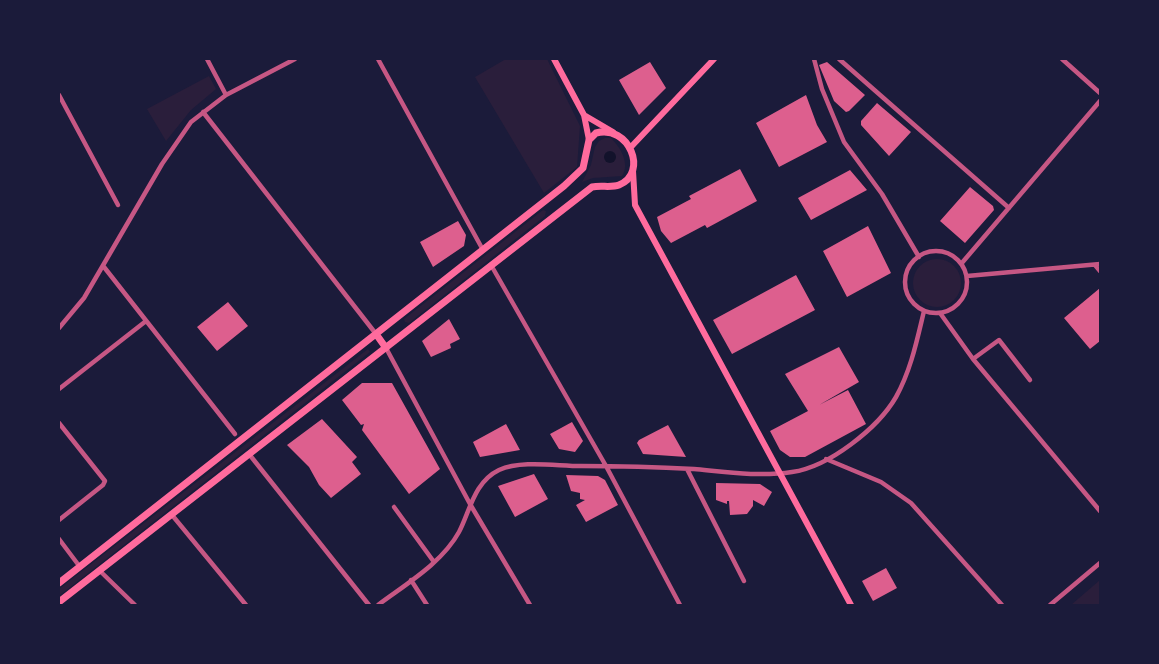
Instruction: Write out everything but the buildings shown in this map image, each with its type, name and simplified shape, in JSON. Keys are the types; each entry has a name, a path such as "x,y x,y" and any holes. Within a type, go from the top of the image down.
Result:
{"main road":[{"path":"59,583 564,186 583,168 589,140 584,115 554,59"},
{"path":"630,148 714,59"},
{"path":"584,115 623,138 630,148 635,204 851,605"},
{"path":"589,140 596,133 613,132"},
{"path":"59,602 592,187 619,185 633,171"},
{"path":"376,334 386,348"}],"street":[{"path":"207,59 226,95"},
{"path":"59,328 84,298 104,267 175,143 191,122 226,95 295,59"},
{"path":"378,59 483,250"},
{"path":"814,59 822,89 844,142 882,194 919,257"},
{"path":"839,59 1009,208"},
{"path":"1062,59 1100,93"},
{"path":"59,95 118,205"},
{"path":"961,264 1100,102"},
{"path":"203,112 376,334"},
{"path":"937,252 946,253 961,264 966,276 966,291 958,305 940,313 924,311 911,300 905,282 912,264 919,257 937,252"},
{"path":"966,276 1098,264 1100,271"},
{"path":"491,265 606,466 680,605"},
{"path":"104,267 236,434"},
{"path":"378,605 444,553 459,532 470,504 485,480 500,470 510,467 606,466 758,474 802,470 826,459 871,429 890,408 911,361 924,311"},
{"path":"940,313 973,359 1100,511"},
{"path":"59,389 146,320"},
{"path":"973,359 999,340 1030,380"},
{"path":"386,348 470,504 530,605"},
{"path":"59,423 105,481 103,485 59,520"},
{"path":"249,454 369,605"},
{"path":"826,459 881,482 911,503 1002,605"},
{"path":"687,469 744,581"},
{"path":"394,507 434,562"},
{"path":"172,515 246,605"},
{"path":"59,539 80,566"},
{"path":"1050,605 1100,562"},
{"path":"100,571 134,605"},
{"path":"411,580 427,605"}],"shaded area":[{"path":"506,59 547,59 580,126 577,167 544,193 475,77"},
{"path":"209,76 216,89 191,110 166,141 147,109"},
{"path":"611,138 623,156 625,166 622,176 593,178 582,182 591,165 595,147 599,141"},
{"path":"612,151 615,152 615,162 608,163 605,162 604,155 605,152"},
{"path":"543,210 546,211 545,216 409,323 405,322 404,319"},
{"path":"937,259 946,261 954,266 959,274 961,283 959,292 954,300 946,305 937,307 928,305 920,300 915,292 913,283 915,274 920,266 928,261"},
{"path":"368,349 370,352 59,596 59,589"},
{"path":"1100,580 1100,605 1071,605"}]}
